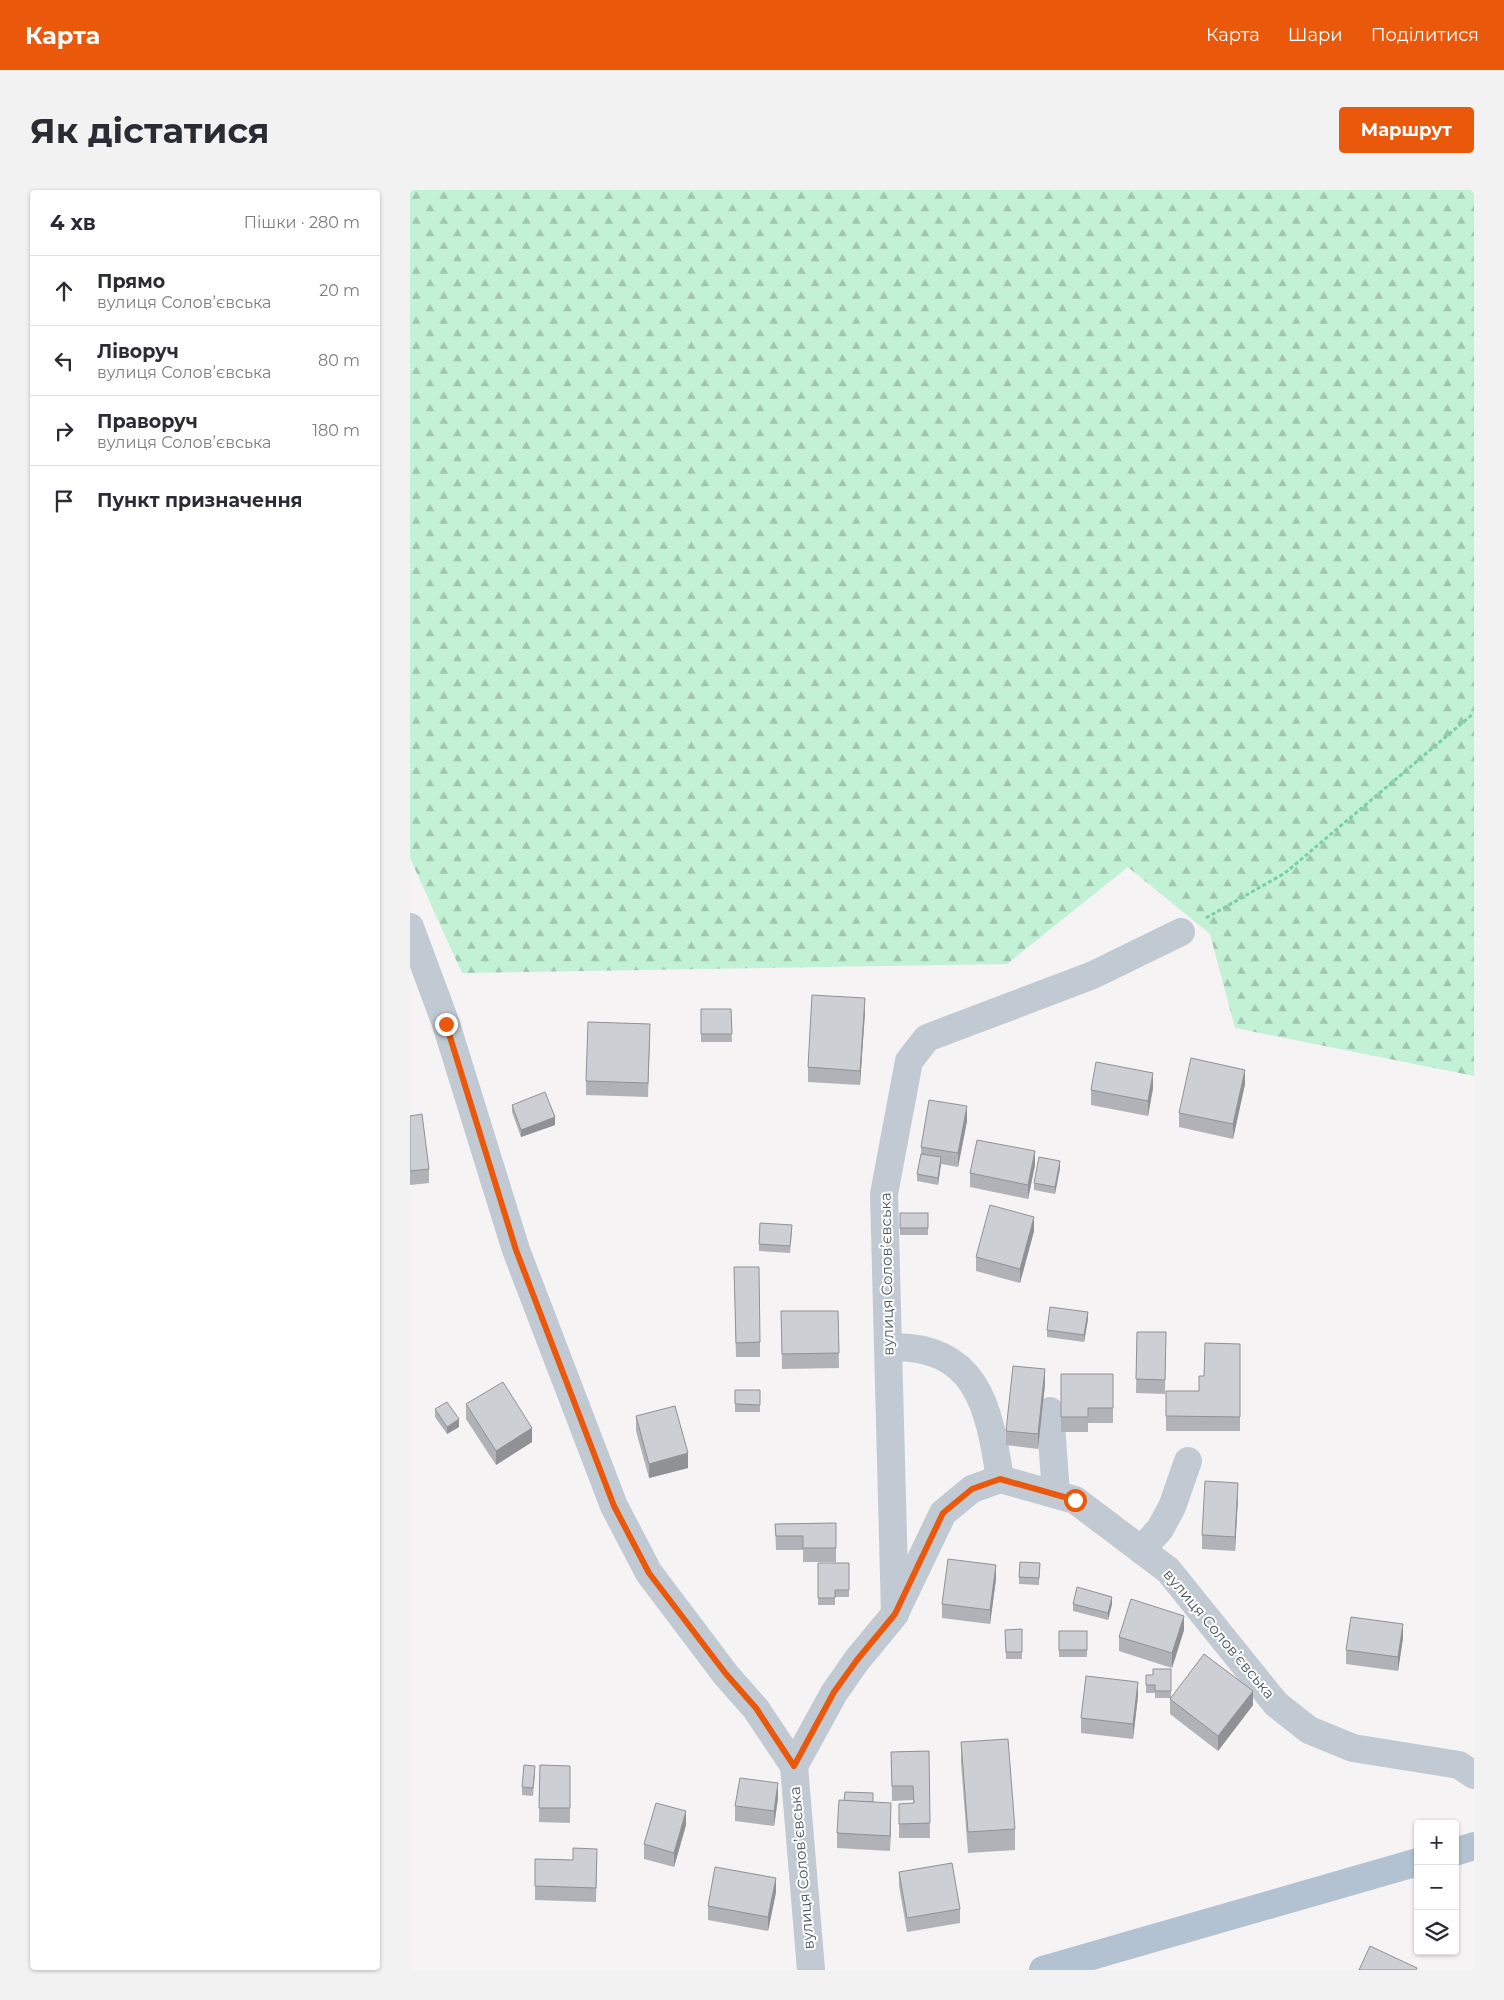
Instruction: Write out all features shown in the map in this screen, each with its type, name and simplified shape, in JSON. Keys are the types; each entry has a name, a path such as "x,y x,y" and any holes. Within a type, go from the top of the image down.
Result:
{"main road":[{"path":"1459,1851 1474,1846"},
{"path":"1043,1970 1414,1863"}],"street":[{"name":"вулиця Соловʼєвська","path":"410,927 446,1024 516,1250 614,1506 649,1573 726,1674 756,1708 794,1766 811,1970"},
{"name":"вулиця Соловʼєвська","path":"895,1614 884,1194 909,1061 927,1038 1028,1001 1093,974 1182,932"},
{"path":"888,1347 918,1348 935,1352 952,1362 968,1377 982,1401 993,1434 1000,1479"},
{"path":"1050,1411 1056,1494"},
{"path":"1141,1550 1160,1529 1172,1507 1188,1461"},
{"name":"вулиця Соловʼєвська","path":"794,1766 834,1692 857,1660 895,1614 943,1513 972,1489 1000,1479 1075,1500 1168,1570 1276,1704 1309,1730 1353,1748 1459,1765 1474,1775"}],"path":[{"path":"1182,932 1285,873 1474,713"}],"green space":[{"path":"410,190 1474,190 1474,1076 1235,1028 1210,934 1128,867 1007,964 462,973 410,858"}],"building":[{"path":"812,995 865,998 860,1071 808,1067"},
{"path":"701,1009 731,1009 732,1034 701,1034"},
{"path":"588,1022 650,1024 648,1083 586,1081"},
{"path":"1191,1058 1245,1070 1233,1124 1179,1113"},
{"path":"1096,1062 1153,1073 1148,1101 1091,1090"},
{"path":"545,1092 555,1117 521,1130 512,1105"},
{"path":"929,1100 967,1106 958,1153 921,1147"},
{"path":"422,1114 429,1169 410,1171 410,1116"},
{"path":"977,1140 1035,1151 1028,1185 970,1173"},
{"path":"921,1154 941,1157 938,1178 917,1174"},
{"path":"1039,1157 1060,1161 1055,1187 1034,1183"},
{"path":"990,1205 1034,1217 1020,1269 976,1257"},
{"path":"900,1213 928,1213 928,1228 900,1228"},
{"path":"760,1223 792,1225 790,1246 759,1244"},
{"path":"734,1267 759,1267 760,1342 736,1343"},
{"path":"1050,1307 1088,1312 1084,1335 1047,1330"},
{"path":"781,1311 838,1311 839,1353 782,1354"},
{"path":"1137,1332 1166,1332 1165,1380 1136,1379"},
{"path":"1205,1343 1240,1344 1240,1417 1166,1416 1166,1391 1199,1391 1199,1376 1204,1376"},
{"path":"1013,1366 1045,1369 1038,1434 1006,1431"},
{"path":"1061,1374 1113,1374 1113,1408 1088,1408 1088,1417 1061,1417"},
{"path":"503,1382 532,1428 496,1451 466,1404"},
{"path":"735,1390 760,1390 760,1405 735,1404"},
{"path":"447,1402 459,1419 447,1427 435,1409"},
{"path":"675,1406 688,1453 649,1464 636,1416"},
{"path":"1205,1481 1238,1483 1235,1537 1202,1535"},
{"path":"836,1523 836,1548 803,1548 803,1536 776,1536 775,1524"},
{"path":"948,1559 996,1565 990,1610 942,1604"},
{"path":"1020,1562 1040,1563 1039,1578 1019,1577"},
{"path":"818,1563 849,1563 849,1590 835,1590 835,1598 818,1598"},
{"path":"1077,1587 1112,1597 1108,1613 1073,1604"},
{"path":"1131,1599 1184,1616 1172,1653 1119,1637"},
{"path":"1351,1617 1403,1624 1398,1657 1346,1650"},
{"path":"1022,1629 1022,1652 1006,1652 1005,1630"},
{"path":"1059,1631 1087,1631 1087,1650 1059,1650"},
{"path":"1204,1654 1253,1691 1218,1736 1170,1699"},
{"path":"1153,1669 1171,1669 1171,1691 1155,1691 1155,1685 1146,1685 1146,1675 1153,1675"},
{"path":"1086,1676 1138,1682 1133,1724 1081,1718"},
{"path":"1008,1739 1015,1829 968,1832 961,1742"},
{"path":"929,1751 930,1823 899,1824 899,1804 914,1803 913,1786 892,1786 891,1752"},
{"path":"524,1765 535,1766 533,1788 522,1787"},
{"path":"540,1765 570,1766 570,1808 539,1808"},
{"path":"740,1778 778,1783 774,1811 735,1806"},
{"path":"845,1792 873,1793 873,1802 844,1801"},
{"path":"839,1800 891,1803 890,1836 837,1833"},
{"path":"656,1803 686,1811 674,1853 644,1844"},
{"path":"573,1848 597,1849 596,1888 535,1886 535,1859 573,1860"},
{"path":"952,1863 960,1909 907,1918 899,1872"},
{"path":"715,1867 776,1878 768,1917 708,1906"},
{"path":"1370,1946 1417,1968 1416,1970 1359,1970"}],"route":[{"path":"446,1024 516,1250 614,1506 649,1573 679,1615 756,1708 794,1766 834,1692 857,1660 895,1614 943,1513 972,1489 1000,1479 1075,1500"}]}
